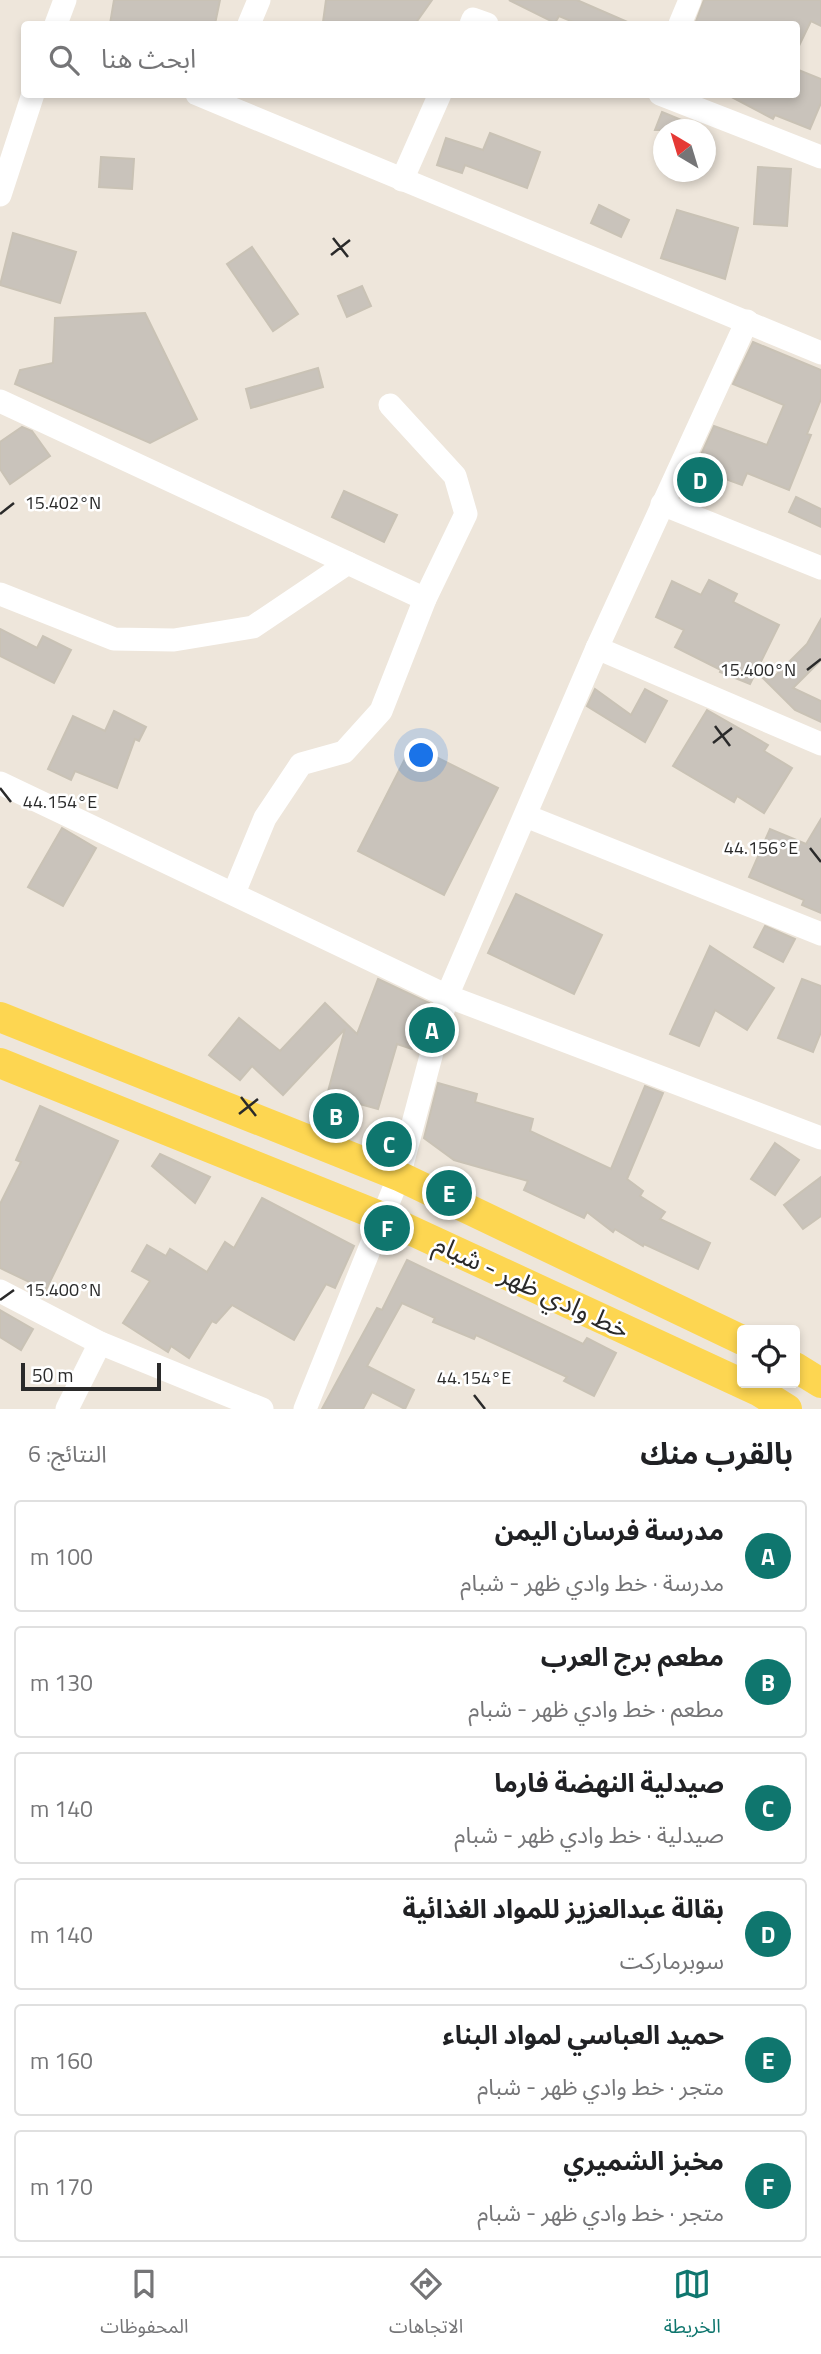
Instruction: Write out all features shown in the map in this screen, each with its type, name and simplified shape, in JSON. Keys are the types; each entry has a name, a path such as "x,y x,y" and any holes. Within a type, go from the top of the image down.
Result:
{"main road":[{"name":"خط وادي ظهر - شبام","path":"0,1017 399,1176 737,1338"},
{"name":"خط وادي ظهر - شبام","path":"0,1063 382,1217 760,1392 787,1409"},
{"path":"800,1370 821,1383"}],"street":[{"path":"57,21 65,0"},
{"path":"250,21 259,0"},
{"path":"681,21 690,0"},
{"path":"0,195 32,98"},
{"path":"402,180 438,98"},
{"path":"670,98 821,157"},
{"path":"220,99 402,180 821,353"},
{"path":"304,1409 399,1176 447,996 597,648 747,321"},
{"path":"0,401 425,599"},
{"path":"236,888 265,818 301,764 344,752 381,711 425,599 466,514 455,476 390,405"},
{"path":"662,504 821,568"},
{"path":"0,593 114,639 174,640 253,627 348,563"},
{"path":"597,648 821,744"},
{"path":"0,783 447,996 821,1138"},
{"path":"526,816 821,934"},
{"path":"0,1291 100,1343 262,1409"},
{"path":"67,1409 100,1343"}],"building":[{"path":"114,0 220,0 216,21 110,21"},
{"path":"326,0 432,0 417,21 323,21"},
{"path":"509,0 577,0 625,21 571,21 559,16 556,21"},
{"path":"704,0 821,0 821,26 811,21 800,44 800,21 696,21"},
{"path":"800,71 821,79 821,103 810,129 775,115 773,119 734,98 800,98"},
{"path":"662,112 679,119 659,119"},
{"path":"490,133 540,152 527,188 465,165 462,173 437,165 446,138 483,150"},
{"path":"101,157 134,159 132,189 99,187"},
{"path":"758,167 791,169 787,226 754,224"},
{"path":"599,205 629,220 621,237 591,223"},
{"path":"677,210 738,228 725,279 661,258"},
{"path":"13,233 76,252 60,303 0,285"},
{"path":"252,247 298,314 273,331 227,264"},
{"path":"362,286 371,306 347,317 338,296"},
{"path":"145,313 197,419 150,443 15,384 20,370 53,363 55,318"},
{"path":"753,342 821,370 821,399 807,434 811,435 789,490 747,473 742,485 695,468 714,426 767,445 784,405 733,384"},
{"path":"318,368 323,387 251,408 246,389"},
{"path":"22,427 32,431 50,456 10,484 0,469 0,442"},
{"path":"344,491 397,515 384,542 332,517"},
{"path":"796,497 821,509 821,527 789,512"},
{"path":"709,580 737,594 733,602 779,625 750,684 720,672 721,670 675,647 684,630 656,617 672,581 701,595"},
{"path":"821,619 821,660 793,688 821,701 821,722 795,710 760,675 772,679 807,644"},
{"path":"0,629 37,648 43,636 71,650 54,683 0,656"},
{"path":"595,689 631,715 645,689 667,701 645,742 587,706"},
{"path":"707,710 768,745 764,751 792,768 764,813 737,796 734,802 673,766"},
{"path":"114,711 146,727 139,741 135,739 117,788 75,771 71,780 48,769 73,716 105,731"},
{"path":"412,745 498,788 444,895 358,851"},
{"path":"821,819 821,913 802,905 804,900 749,877 770,829 806,844"},
{"path":"62,828 96,848 63,906 28,887"},
{"path":"516,894 602,935 574,994 488,953"},
{"path":"765,926 795,939 783,962 754,947"},
{"path":"710,946 774,988 747,1030 715,1010 699,1046 670,1034"},
{"path":"378,979 429,1003 412,1049 397,1044 378,1109 327,1095 345,1029 283,1095 252,1066 240,1080 209,1055 239,1018 280,1051 325,1003 357,1034"},
{"path":"802,979 821,986 821,1032 813,1052 778,1038"},
{"path":"438,1083 477,1094 475,1102 533,1119 530,1131 611,1169 645,1086 663,1093 627,1179 643,1191 640,1196 665,1212 660,1219 710,1243 698,1269 644,1244 643,1246 615,1229 613,1232 587,1212 584,1218 524,1190 528,1181 454,1160 424,1138"},
{"path":"40,1106 118,1141 46,1290 0,1268 0,1204 21,1162 16,1160"},
{"path":"775,1143 799,1160 775,1195 751,1179"},
{"path":"160,1154 210,1177 195,1203 152,1166"},
{"path":"821,1177 821,1216 803,1229 784,1205"},
{"path":"262,1198 354,1246 335,1288 326,1284 294,1340 232,1305 216,1323 212,1321 189,1358 171,1346 168,1352 123,1323 150,1281 132,1271 147,1245 166,1256 170,1249 207,1272 225,1242 234,1248"},
{"path":"407,1260 583,1344 587,1338 616,1353 594,1396 564,1381 567,1377 476,1335 474,1339 433,1322 435,1318 402,1303 367,1366 414,1390 405,1409 372,1392 363,1409 322,1409 377,1308 382,1310"},
{"path":"0,1310 33,1329 21,1350 0,1337"}],"place":[{"name":"بقالة عبدالعزيز للمواد الغذائية","path":"700,480"},
{"name":"مدرسة فرسان اليمن","path":"432,1030"},
{"name":"مطعم برج العرب","path":"336,1116"},
{"name":"صيدلية النهضة فارما","path":"389,1144"},
{"name":"حميد العباسي لمواد البناء","path":"449,1193"},
{"name":"مخبز الشميري","path":"387,1228"}]}
